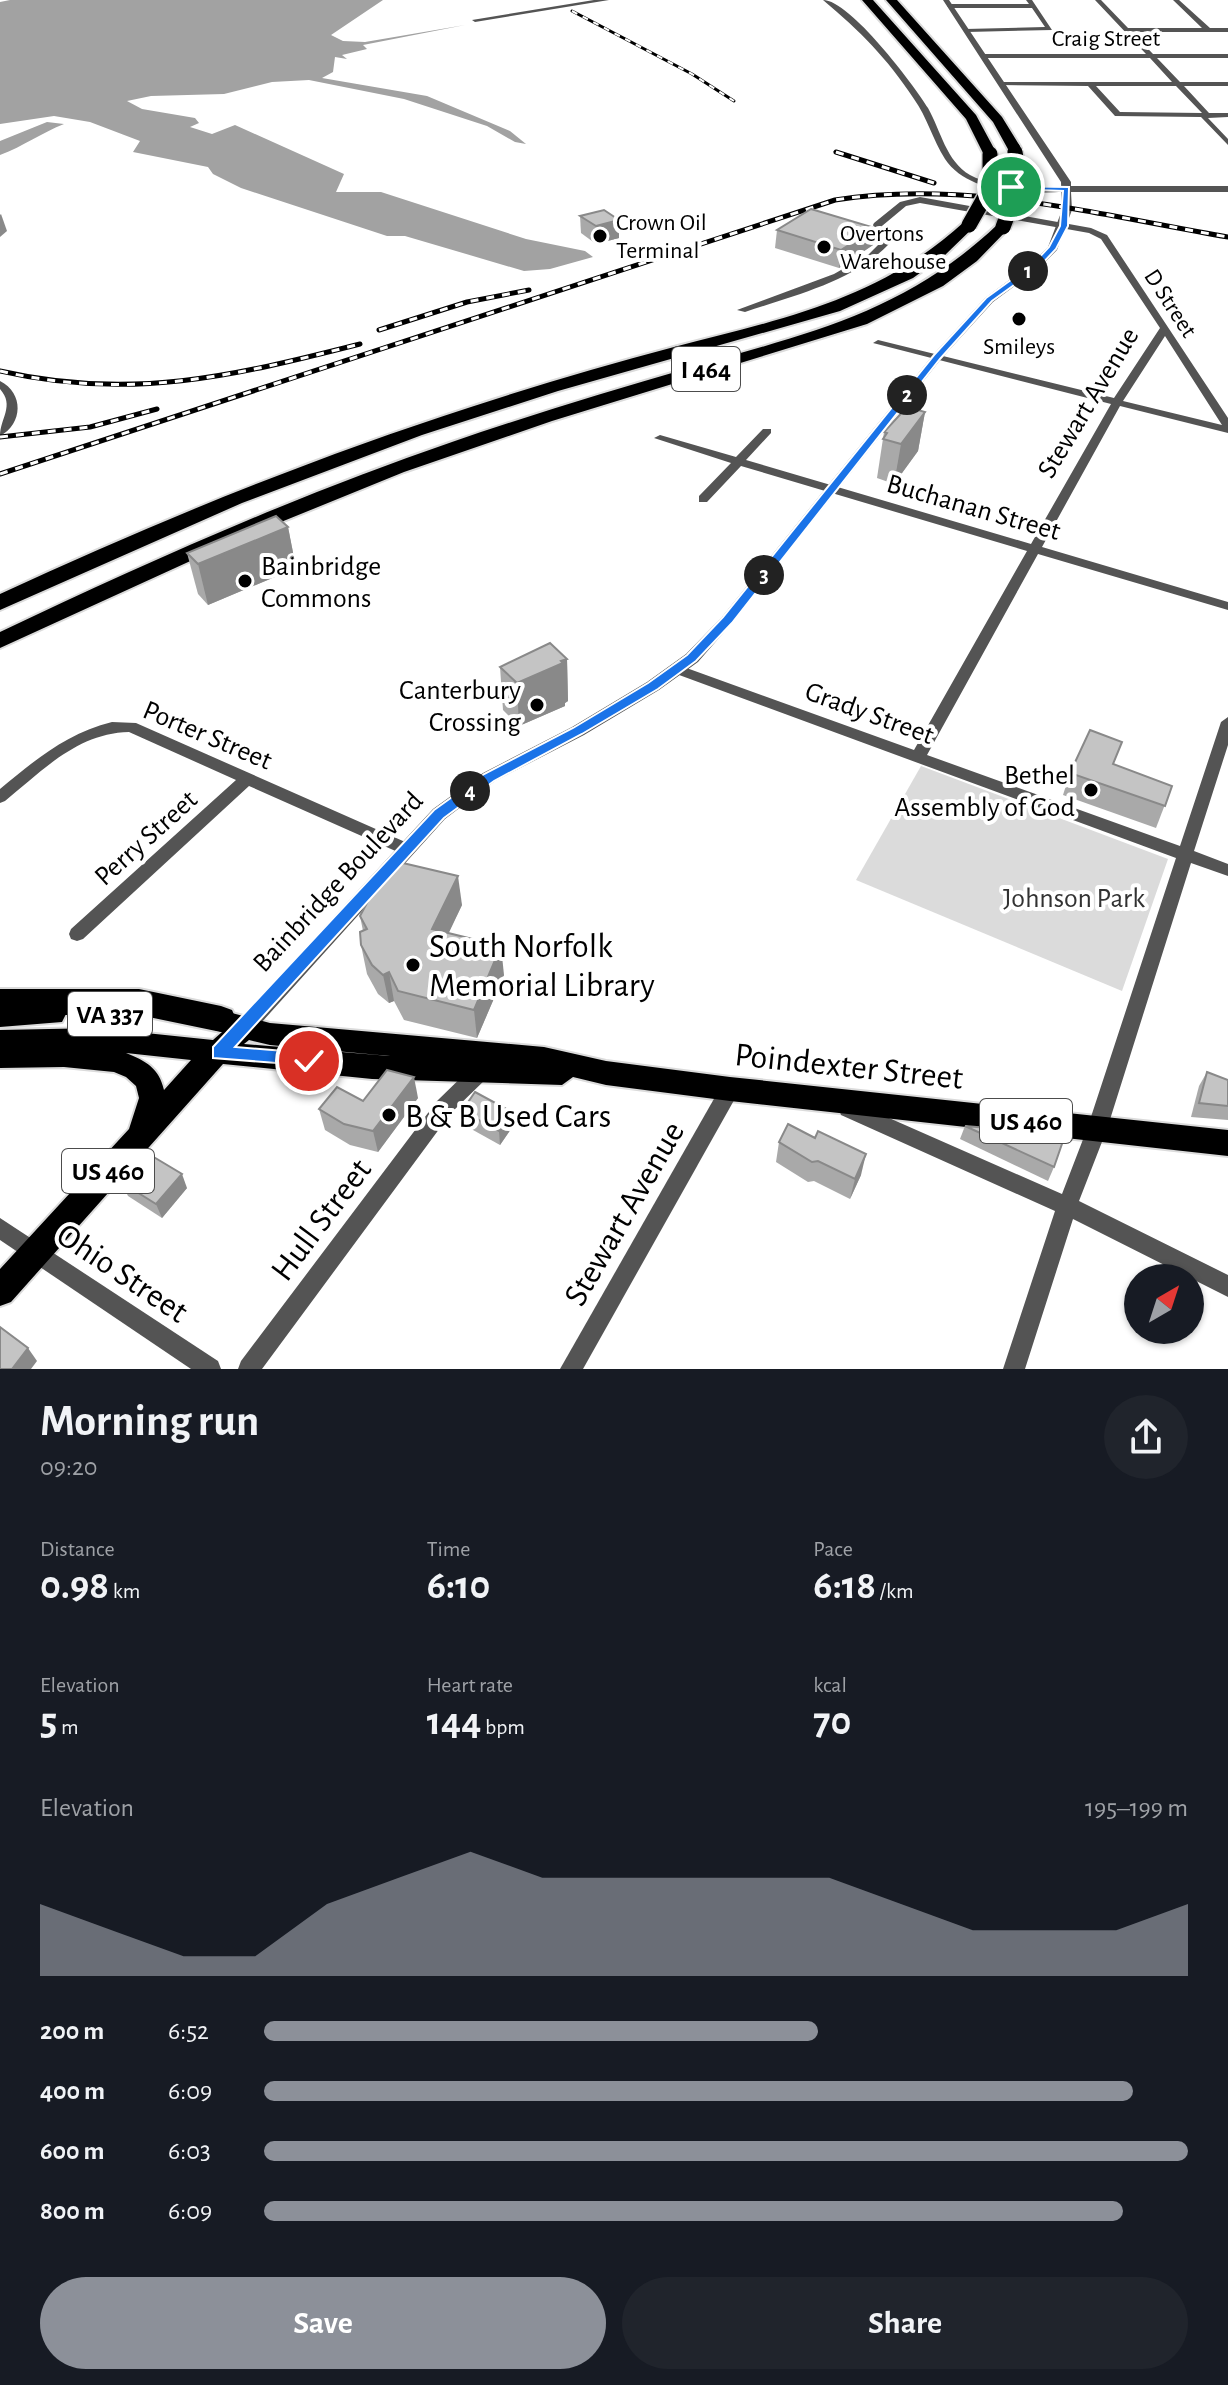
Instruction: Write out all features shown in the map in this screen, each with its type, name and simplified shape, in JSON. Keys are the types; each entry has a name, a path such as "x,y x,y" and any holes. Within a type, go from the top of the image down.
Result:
{"highway":[{"path":"853,0 908,46"},
{"name":"I 464","path":"0,603 296,475 474,412 828,308 912,271 946,247 969,225 990,188 990,154 972,118 867,0"},
{"name":"I 464","path":"0,644 58,613 218,540 396,468 579,406 864,321 952,275 1003,227 1020,182 1014,148 998,120 891,0"},
{"path":"901,0 913,25"},
{"path":"0,592 193,517"},
{"path":"0,1002 139,1002 233,1023"}],"main road":[{"name":"Poindexter Street","path":"0,1016 71,1013 233,1023 270,1034 544,1059 606,1073 730,1089 1228,1143"},
{"name":"Bainbridge Boulevard","path":"0,1291 219,1053 233,1023"},
{"name":"Poindexter Street","path":"0,1041 39,1037 98,1038 219,1053 425,1068 606,1073"},
{"path":"0,1057 83,1056 131,1065 148,1084 152,1096 140,1136"}],"street":[{"path":"475,20 606,0"},
{"path":"826,0 862,31 914,93 953,164 980,183 1067,189 1228,189"},
{"path":"1098,0 1179,84 1205,115 1204,118 1228,143"},
{"path":"1105,7 1120,10 1111,0"},
{"path":"1176,0 1208,30"},
{"path":"948,3 1066,182 1067,189"},
{"path":"948,3 1032,3 1050,29 967,30"},
{"path":"1132,21 1141,30"},
{"path":"1127,30 1228,30"},
{"name":"Craig Street","path":"984,56 1228,56"},
{"path":"1002,84 1228,84"},
{"path":"1090,84 1113,112 1122,115 1228,115"},
{"name":"Bainbridge Boulevard","path":"233,1023 439,814 489,777 603,716 692,658 727,620 937,357 989,300 1047,255 1064,226 1067,189"},
{"name":"D Street","path":"742,310 810,285 876,254 886,243 877,225 903,204 938,201 1064,226 1104,237 1228,428"},
{"name":"Stewart Avenue","path":"918,757 1117,402 1164,329"},
{"path":"878,343 1228,428"},
{"path":"0,384 13,396 14,405 13,415 0,433"},
{"path":"1212,402 1228,402"},
{"path":"703,499 767,431"},
{"name":"Buchanan Street","path":"660,438 1228,606"},
{"name":"Grady Street","path":"676,669 1228,870"},
{"path":"1014,1369 1067,1206 1097,1129 1228,722"},
{"name":"Porter Street","path":"0,797 81,736 112,726 140,729 406,849"},
{"name":"Perry Street","path":"77,934 248,778"},
{"path":"425,1068 442,1079 447,1092 444,1107"},
{"name":"Hull Street","path":"249,1369 444,1107 482,1070"},
{"name":"Stewart Avenue","path":"571,1369 730,1089"},
{"path":"824,1098 1067,1206 1228,1286"},
{"name":"Ohio Street","path":"0,1228 210,1369"}],"green space":[{"name":"Johnson Park","path":"921,766 1168,859 1122,991 856,880"}],"shaded area":[{"path":"383,0 331,35 343,41 365,42 465,25 363,45 367,49 342,55 347,59 335,57 333,72 322,78 427,96 510,131 526,144 515,142 487,126 404,99 309,80 272,82 224,94 151,96 127,101 142,109 195,118 199,123 190,127 212,134 235,125 344,174 336,192 381,192 526,239 585,251 593,257 550,269 524,271 405,236 387,236 241,188 213,174 208,167 133,152 140,141 90,122 54,116 0,124 0,2"},
{"path":"47,122 64,124 0,155 0,141"}],"building":[{"path":"811,209 875,228 841,250 777,230"},
{"path":"604,210 619,220 596,226 580,216"},
{"path":"907,407 925,412 901,444 883,439 887,433 884,432"},
{"path":"276,516 288,527 198,564 187,553"},
{"path":"550,643 567,659 561,661 563,663 517,683 500,667"},
{"path":"1090,730 1122,742 1113,764 1172,786 1165,806 1070,773"},
{"name":"South Norfolk Memorial Library","path":"390,860 458,876 432,929 501,946 474,1010 398,991 389,972 383,975 372,965 361,945 360,932 367,929 360,916"},
{"path":"387,1070 414,1077 373,1131 344,1124 319,1109 337,1087 363,1101"},
{"path":"1207,1072 1228,1080 1228,1106 1199,1103"},
{"path":"475,1092 512,1112 499,1131 462,1111"},
{"path":"788,1124 815,1138 818,1131 866,1154 855,1179 818,1161 812,1162 779,1142"},
{"path":"965,1126 1058,1134 1063,1141 1054,1167"},
{"path":"147,1153 182,1174 156,1204 121,1182"},
{"path":"0,1327 28,1348 12,1369 0,1369"}],"railway":[{"path":"572,11 692,74 734,101"},
{"path":"841,154 836,152 934,183"},
{"path":"0,474 835,200 884,195 983,197 1082,210 1228,237"},
{"path":"379,330 467,302 529,290"},
{"path":"0,371 93,384 182,381 269,366 360,344"},
{"path":"0,437 90,427 157,409"}],"place":[{"name":"Crown Oil Terminal","path":"600,236"},
{"name":"Overtons Warehouse","path":"824,247"},
{"name":"Smileys","path":"1019,319"},
{"name":"Bainbridge Commons","path":"245,581"},
{"name":"Canterbury Crossing","path":"537,705"},
{"name":"Bethel Assembly of God","path":"1091,790"},
{"name":"South Norfolk Memorial Library","path":"413,965"},
{"name":"B & B Used Cars","path":"389,1115"}],"route":[{"path":"309,1061 219,1053 439,814 489,777 578,731 653,686 692,658 727,620 937,357 989,300 1036,265 1053,248 1064,226 1067,189 1011,187"}]}
